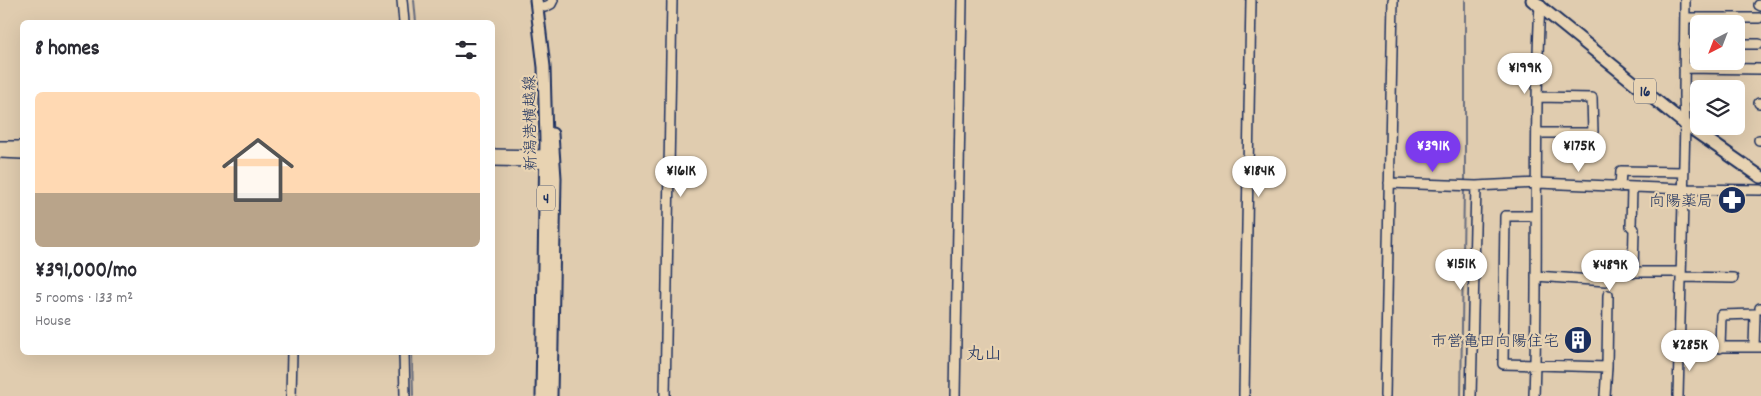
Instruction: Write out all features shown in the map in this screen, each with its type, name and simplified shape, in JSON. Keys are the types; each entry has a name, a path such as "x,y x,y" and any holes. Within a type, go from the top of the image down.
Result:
{"main road":[{"name":"新潟港横越線","path":"542,396 551,69 544,2"},
{"name":"16","path":"1538,2 1685,124 1761,177"},
{"name":"新潟港横越線","path":"549,160 555,178 551,396"}],"street":[{"path":"402,0 404,20"},
{"path":"665,396 672,0"},
{"path":"955,396 962,0"},
{"path":"1244,396 1251,0"},
{"path":"1385,396 1392,0"},
{"path":"1678,396 1685,124 1685,0"},
{"path":"1534,396 1538,184 1538,2"},
{"path":"1685,18 1759,18"},
{"path":"1745,43 1760,41"},
{"path":"1684,44 1690,44"},
{"path":"1684,68 1761,69"},
{"path":"1537,98 1592,98 1593,125 1593,133 1537,133"},
{"path":"0,146 20,146"},
{"path":"0,153 20,154"},
{"path":"495,154 549,160"},
{"path":"495,162 549,160"},
{"path":"1620,187 1621,171 1683,172"},
{"path":"1389,183 1476,186 1538,184 1761,190"},
{"path":"1476,186 1471,396 1479,396"},
{"path":"1632,188 1631,226 1634,228 1633,272"},
{"path":"1536,216 1505,216 1503,364 1607,367"},
{"path":"1536,276 1606,281 1607,272 1633,272 1733,278"},
{"path":"1605,396 1608,295"},
{"path":"1678,347 1720,348 1758,347 1755,314 1721,315 1720,348"},
{"path":"291,396 292,355"},
{"path":"404,355 405,396"}],"waterway":[{"path":"414,0 416,20"},
{"path":"1465,0 1465,183"},
{"path":"1461,396 1464,187"},
{"path":"412,355 413,396"}],"place":[{"name":"向陽薬局","path":"1732,200"},
{"name":"市営亀田向陽住宅","path":"1578,340"}],"district":[{"name":"丸山","path":"984,353"}]}
